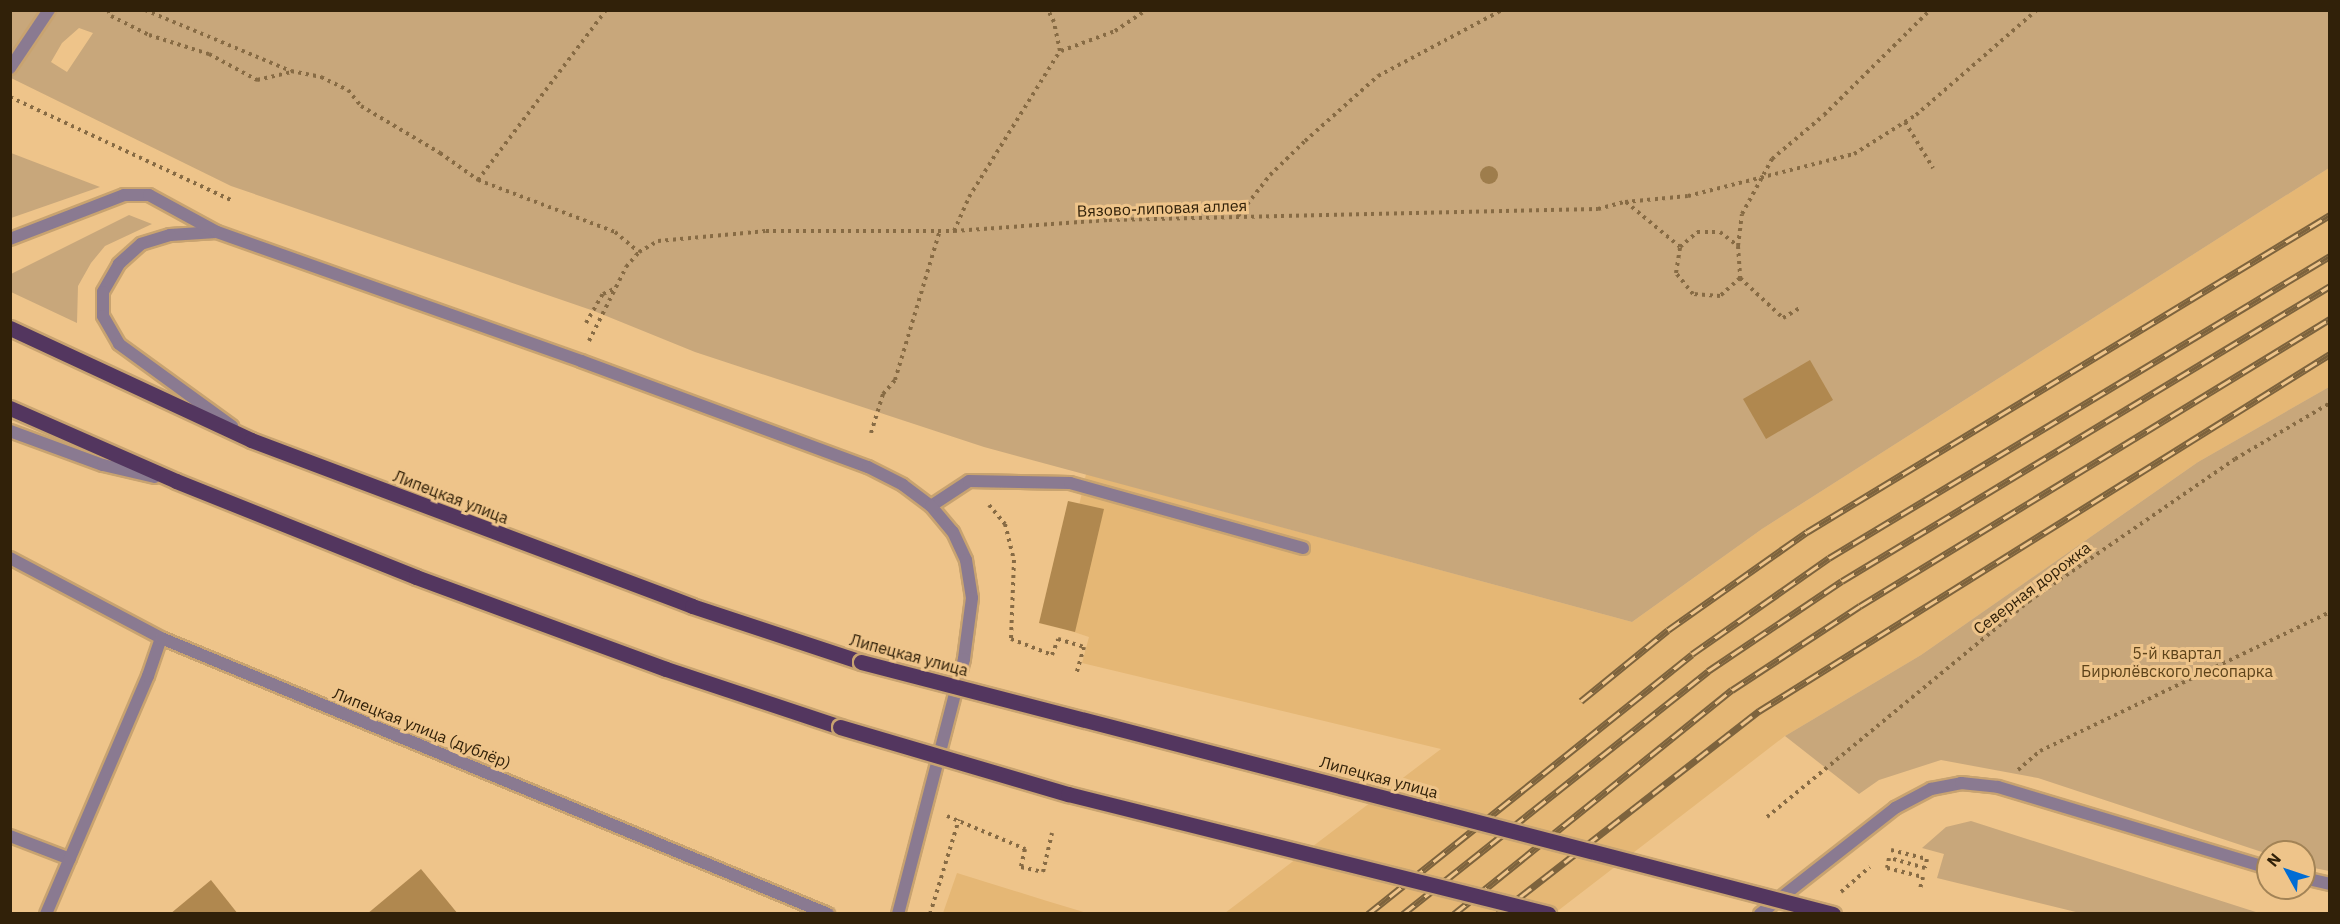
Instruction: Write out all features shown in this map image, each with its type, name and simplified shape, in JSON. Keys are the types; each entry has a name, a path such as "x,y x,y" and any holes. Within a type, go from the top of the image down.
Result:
{"main road":[{"name":"Липецкая улица","path":"10,328 251,440 692,606 861,662 1833,914"},
{"path":"10,408 176,482 427,581 666,669 840,727 1068,794 1548,914"}],"street":[{"path":"10,68 49,10"},
{"path":"10,239 124,195 149,195 217,232 581,361 868,467 903,485 931,506 953,532 966,560 972,598 964,659 898,914"},
{"path":"217,232 170,235 141,244 119,264 103,292 103,316 119,344 251,440"},
{"path":"10,431 103,465 176,482"},
{"path":"931,506 969,481 1070,483 1303,548"},
{"name":"Липецкая улица (дублёр)","path":"10,558 161,638 828,914"},
{"path":"46,914 148,676 161,638"},
{"path":"1760,914 1895,808 1931,789 1961,783 1998,787 2256,864"},
{"path":"10,836 70,860"}],"path":[{"path":"108,10 111,16 149,35 209,54 257,80 291,71"},
{"path":"145,10 291,71 321,76 348,90 361,106 440,153 478,180 615,232 639,252 626,267 594,326 581,361"},
{"path":"478,180 606,10"},
{"path":"1048,10 1054,22 1060,51"},
{"path":"954,231 969,197 1060,51 1115,31 1146,10"},
{"path":"1238,216 1270,175 1378,76 1502,10"},
{"path":"1801,307 1783,318 1740,278 1738,246 1742,214 1772,159 1824,115 1930,10"},
{"name":"Вязово-липовая аллея","path":"639,252 658,241 766,231 954,231 1109,220 1586,210 1625,202 1688,196 1854,154 1905,122 2037,10"},
{"path":"10,98 231,200"},
{"path":"1905,122 1933,168"},
{"path":"1625,202 1680,247"},
{"path":"871,433 884,394 895,380 940,230"},
{"path":"1738,246 1720,232 1697,232 1680,247 1676,273 1693,294 1720,296 1740,278"},
{"path":"586,323 603,294 616,288"},
{"name":"Северная дорожка","path":"1767,817 2029,601 2235,459 2330,403"},
{"path":"969,481 1005,524 1014,560 1011,639 1053,655 1058,639 1084,647 1076,675"},
{"path":"1998,787 2040,751 2330,612"},
{"path":"930,914 959,819 1025,849 1021,867 1043,872 1052,833"},
{"path":"1891,850 1927,859 1925,868 1889,858 1887,868 1923,877 1920,889"}],"shaded area":[{"path":"2329,168 2329,387 2198,462 1921,655 1785,736 1555,913 1225,913 1441,749 1082,663 1089,637 1053,625 1086,474 1632,622 1762,529"},
{"path":"957,873 1047,901 1087,913 943,913"}],"green space":[{"path":"10,11 2329,11 2329,168 1762,529 1632,622 984,447 695,352 594,311 231,186 11,78","holes":["79,28 93,33 67,72 51,62 62,43"]},
{"path":"11,153 100,187 11,218"},
{"path":"129,215 152,224 105,246 91,263 78,286 77,323 11,292 11,274"},
{"name":"5-й квартал Бирюлёвского лесопарка","path":"2329,387 2329,871 2316,868 2316,840 2256,840 2256,850 2038,778 1941,760 1879,780 1859,794 1785,736 1921,655 2198,462"},
{"path":"1971,821 2259,913 2080,913 1937,878 1944,854 1922,848 1946,827"}],"building":[{"path":"1810,360 1833,400 1766,439 1743,399"},
{"path":"1068,501 1104,509 1075,632 1039,623"},
{"path":"421,869 458,914 367,914"},
{"path":"211,880 238,914 170,914"}],"railway":[{"path":"1581,701 1668,630 1807,532 2330,215"},
{"path":"1368,914 1692,654 1829,558 2330,256"},
{"path":"1403,914 1708,671 1842,581 2330,286"},
{"path":"1454,914 1732,690 1860,606 2330,319"},
{"path":"1498,914 1759,711 2330,354"}]}
